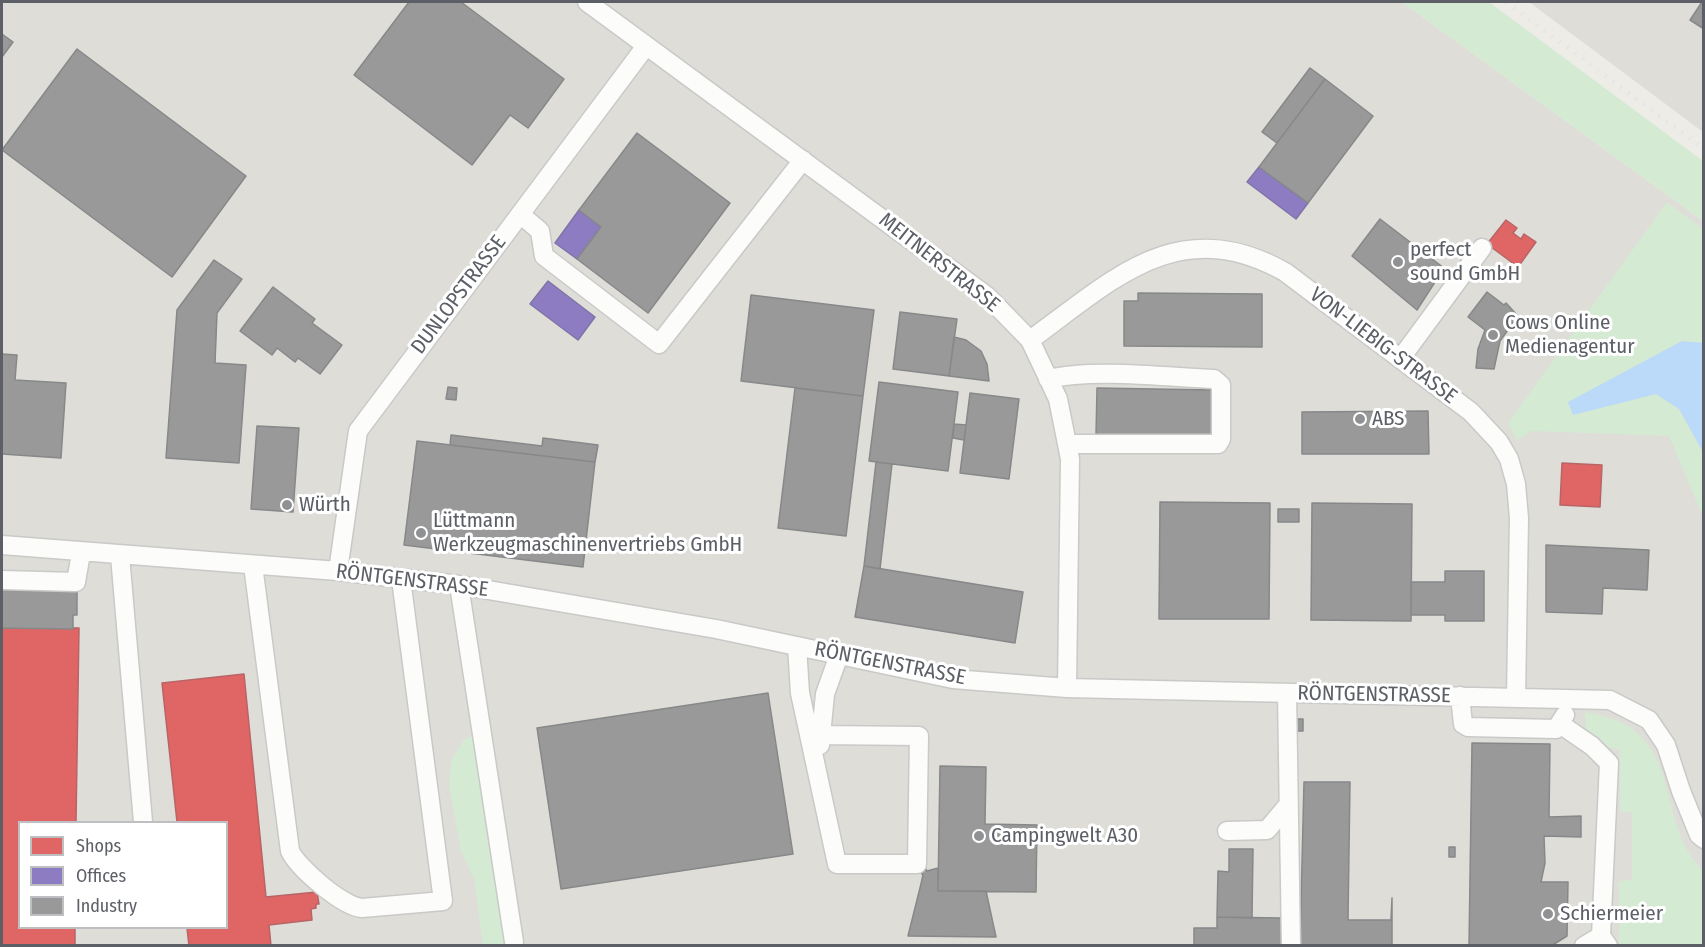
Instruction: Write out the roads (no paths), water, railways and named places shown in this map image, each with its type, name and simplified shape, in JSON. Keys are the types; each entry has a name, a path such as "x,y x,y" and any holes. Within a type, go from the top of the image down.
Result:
{"street":[{"name":"MEITNERSTRASSE","path":"587,2 987,296 1030,340 1058,399 1070,459 1067,688"},
{"name":"DUNLOPSTRASSE","path":"338,571 358,431 646,46"},
{"path":"520,214 540,231 544,256 659,344 803,160"},
{"name":"VON-LIEBIG-STRASSE","path":"1030,340 1131,267 1188,248 1221,249 1268,263 1285,272 1401,358 1490,429 1509,459 1516,484 1519,518 1516,697"},
{"path":"1401,358 1482,248"},
{"path":"1048,379 1072,375 1159,376 1214,379 1221,385 1221,439 1218,444 1067,444"},
{"name":"RÖNTGENSTRASSE","path":"2,546 338,571 459,585 716,629 953,679 1067,688 1610,700 1649,720 1666,746 1680,791 1698,834 1704,839"},
{"path":"2,580 76,582 81,553"},
{"path":"120,556 143,821"},
{"path":"253,565 290,851 301,867 351,906 362,909 444,901 401,579"},
{"path":"459,585 514,942"},
{"path":"797,646 800,693 837,864 917,864 920,736 820,735"},
{"path":"819,783 820,735 825,694 838,655"},
{"path":"1287,694 1291,945"},
{"path":"1460,696 1463,724 1467,727 1556,729 1564,720 1567,698"},
{"path":"1560,724 1592,746 1609,763 1604,941 1584,945"},
{"path":"1227,831 1267,830 1288,805"}],"water":[{"path":"1682,341 1703,343 1703,452 1679,409 1656,394 1573,415 1568,402"}],"railway":[{"path":"1506,2 1704,149"}],"place":[{"name":"perfect sound GmbH","path":"1398,262"},
{"name":"Cows Online Medienagentur","path":"1493,335"},
{"name":"ABS","path":"1360,419"},
{"name":"Würth","path":"287,505"},
{"name":"Lüttmann Werkzeugmaschinenvertriebs GmbH","path":"421,533"},
{"name":"Campingwelt A30","path":"979,836"},
{"name":"Schiermeier","path":"1548,914"}]}
